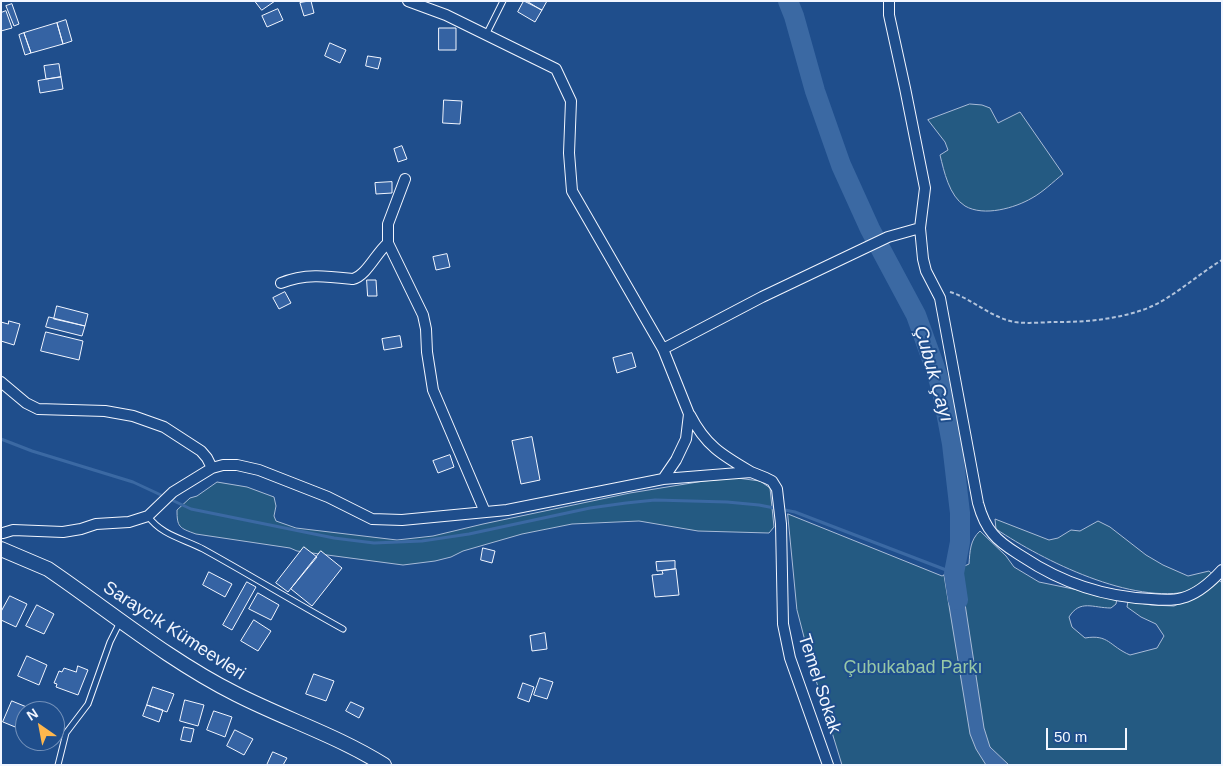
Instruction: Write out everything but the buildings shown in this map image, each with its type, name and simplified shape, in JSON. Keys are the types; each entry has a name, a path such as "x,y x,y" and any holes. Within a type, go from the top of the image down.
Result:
{"main road":[{"name":"Saraycık Kümeevleri","path":"1,549 48,570 180,661 223,687 350,746 384,765"}],"street":[{"path":"408,1 446,14 556,69 571,101 569,153 572,191 663,349 689,414 699,431 712,447 751,472"},
{"path":"889,1 889,15 906,88 925,188 920,228 926,271 935,288 943,313 978,503 986,524 998,540 1037,567 1084,588 1134,598 1180,599 1201,589 1222,570"},
{"path":"405,178 388,224 388,243 423,316 433,390 485,512"},
{"path":"663,349 762,297 865,248 888,238 920,228"},
{"path":"280,283 306,276 357,278 378,252 388,243"},
{"path":"1,382 26,403 38,409 105,411 133,416 164,427 201,452 207,458 212,468"},
{"path":"663,479 676,460 686,439 689,414"},
{"path":"2,534 13,530 63,532 96,524 129,522 148,516 173,492 212,468 223,465 237,465 259,470 328,498 372,519 402,520 507,510 663,479 751,472"},
{"name":"Temel Sokak","path":"751,472 766,478 778,488 781,524 782,606 786,642 828,765"}],"lane":[{"path":"486,35 503,1"},
{"path":"148,516 156,526 165,532 202,548 343,629"},
{"path":"58,765 66,733 88,704 110,642 121,620"}],"path":[{"path":"935,288 963,296 993,314 1016,322 1095,320 1122,316 1149,307 1169,296 1222,260"}],"green space":[{"path":"970,104 990,108 998,123 1020,112 1063,174 1036,196 1008,208 981,211 959,202 945,176 940,155 948,150 945,142 928,120"},
{"path":"737,478 760,481 770,488 774,527 769,533 698,531 639,521 572,524 522,534 435,561 403,565 297,551 290,548 196,534 180,526 177,516 177,510 190,498 197,496 217,482 247,487 274,497 276,506 274,516 276,521 296,528 397,540 433,536 630,493 704,481"},
{"name":"Çubukabad Parkı","path":"788,514 942,576 969,564 972,542 980,531 1006,556 1014,567 1039,582 1117,598 1116,604 1111,608 1082,606 1073,611 1069,617 1072,627 1085,638 1104,639 1130,655 1157,648 1164,636 1156,624 1141,617 1127,607 1128,601 1174,606 1197,595 1191,591 1168,594 1142,592 1089,577 1038,554 996,529 995,519 1049,540 1058,538 1071,530 1080,531 1098,521 1110,527 1146,555 1163,565 1188,576 1209,571 1222,583 1222,765 842,765 811,664 797,610"}],"shaded area":[{"path":"960,571 984,728 990,747 1009,765 986,765 976,749 970,734 944,575"}],"waterway":[{"name":"Çubuk Çayı","path":"788,1 815,91 841,165 870,229 916,315 942,391 952,444 960,513 960,542 954,573 958,600"},
{"path":"1,439 32,451 133,482 191,509 334,538 374,543 422,541 469,534 590,508 626,503 655,500 727,502 759,505 795,512 954,573"}]}
